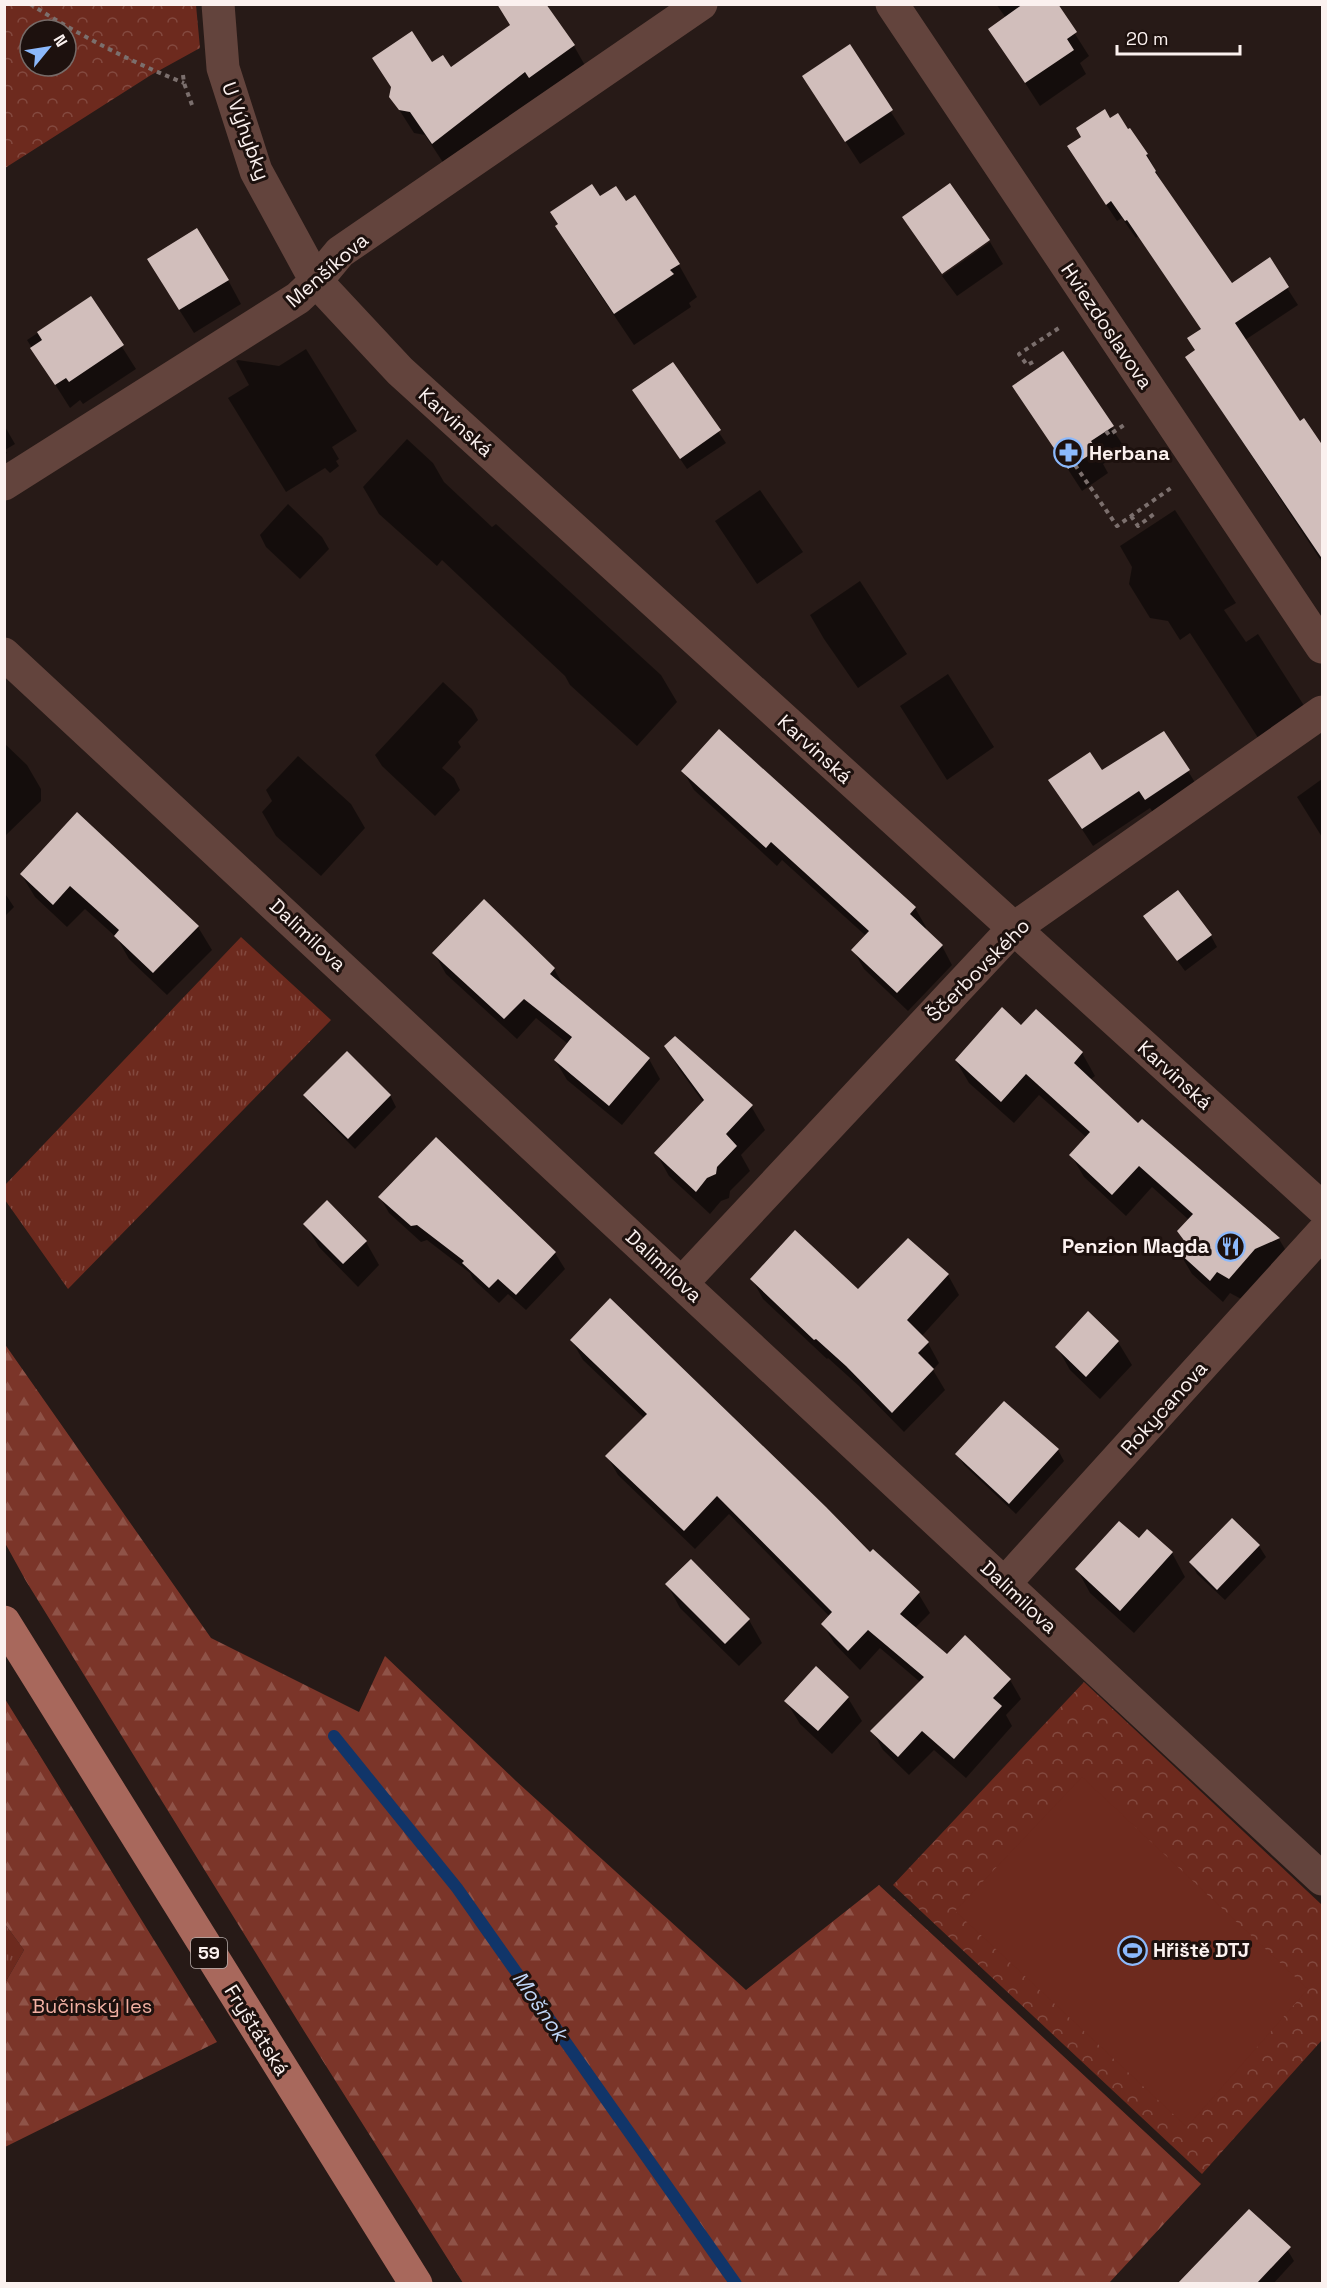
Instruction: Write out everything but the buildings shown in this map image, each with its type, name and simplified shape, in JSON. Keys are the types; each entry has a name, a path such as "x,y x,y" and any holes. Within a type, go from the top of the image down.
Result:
{"main road":[{"name":"Fryštátská","path":"4,1622 416,2283"}],"street":[{"name":"U Výhybky","path":"218,4 223,68 256,171 316,281"},
{"name":"Menšíkova","path":"4,484 298,298 316,281 340,252 701,4"},
{"name":"Hviezdoslavova","path":"892,4 1323,647"},
{"name":"Karvinská","path":"316,281 400,371 1323,1208"},
{"name":"Dalimilova","path":"4,654 1323,1879"},
{"name":"Ščerbovského","path":"682,1283 1013,929 1323,712"},
{"name":"Rokycanova","path":"1005,1584 1323,1233"}],"path":[{"path":"30,4 84,38 184,83"},
{"path":"1033,362 1027,366 1019,354 1093,306"},
{"path":"1106,431 1109,435 1116,430"},
{"path":"1075,465 1117,526 1202,466"},
{"path":"1131,516 1138,526 1154,514"}],"green space":[{"path":"5,4 196,5 200,48 151,75 5,168"},
{"path":"241,937 331,1020 68,1289 5,1200 5,1185"},
{"path":"4,1343 211,1638 359,1712 385,1656 516,1781 746,1990 879,1885 1201,2184 1109,2283 463,2283 304,2031 26,1581 5,1543"},
{"path":"1084,1682 1322,1905 1322,2040 1202,2174 893,1885"},
{"name":"Bučinský les","path":"5,1699 217,2042 5,2147 5,1983 24,1950 5,1924"},
{"name":"Hřiště DTJ","path":"1082,1777 1308,1989 1187,2127 955,1911"},
{"path":"5,1924 24,1950 5,1983"}],"waterway":[{"name":"Mošnok","path":"334,1736 457,1888 736,2284"}],"place":[{"name":"Herbana","path":"1068,453"},
{"name":"Penzion Magda","path":"1230,1246"},
{"name":"Hřiště DTJ","path":"1132,1950"}]}
